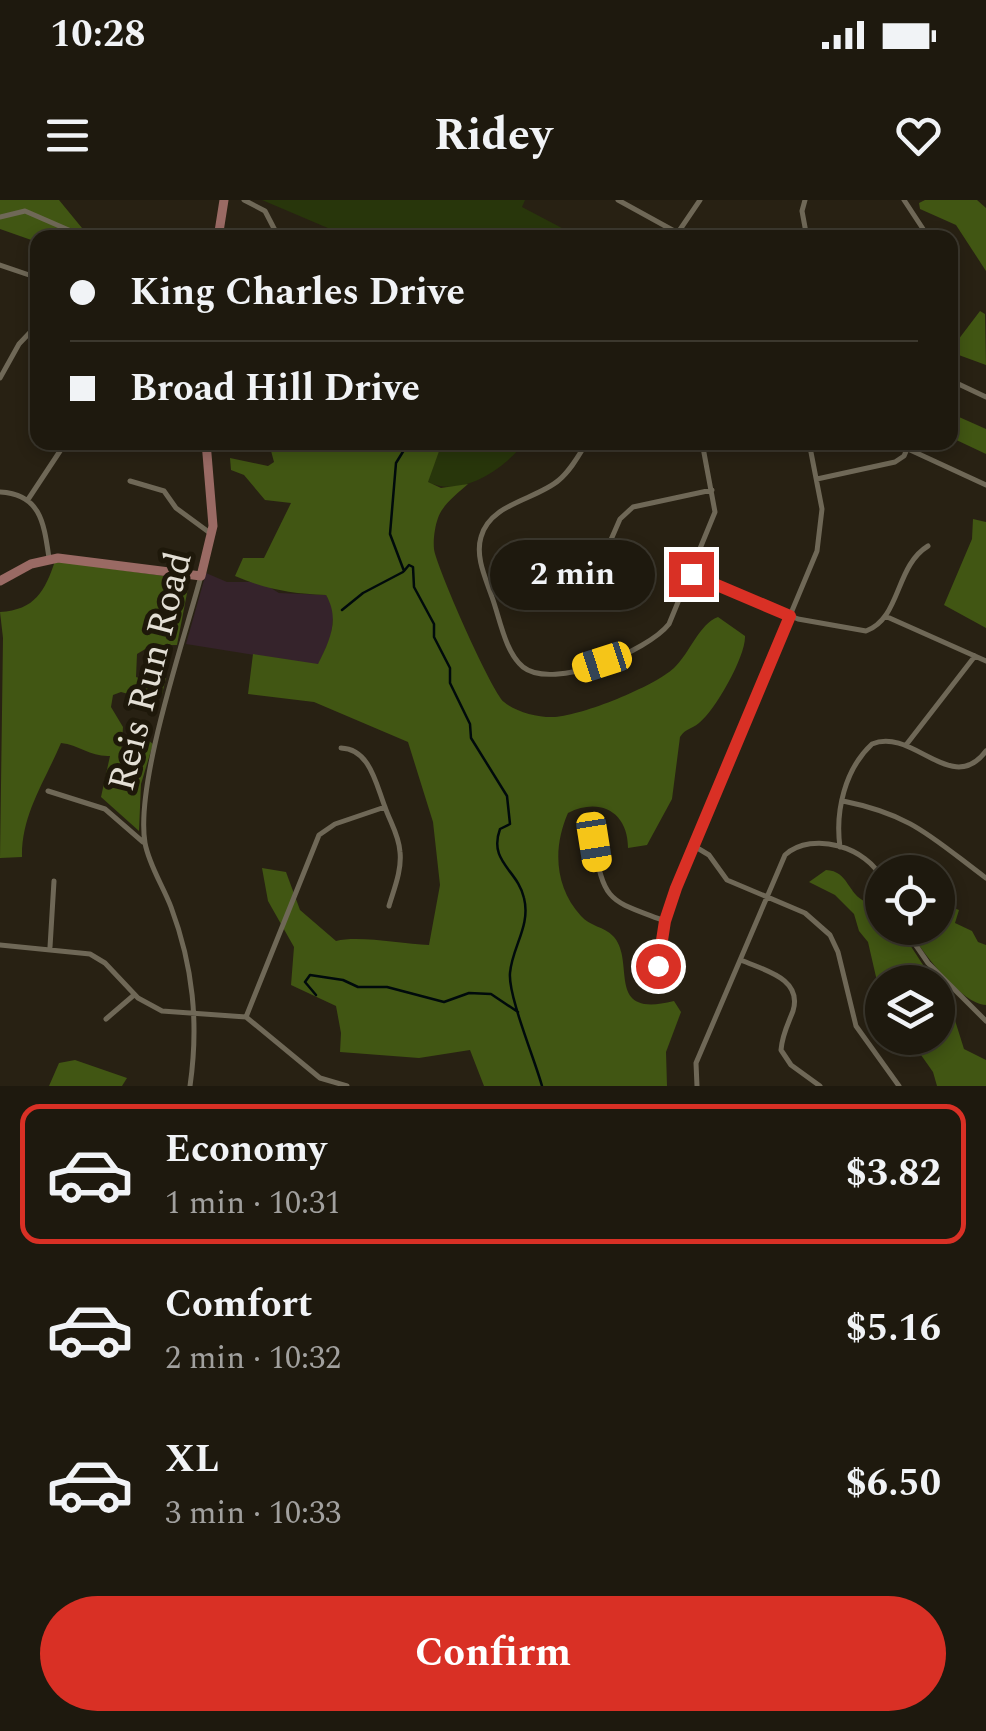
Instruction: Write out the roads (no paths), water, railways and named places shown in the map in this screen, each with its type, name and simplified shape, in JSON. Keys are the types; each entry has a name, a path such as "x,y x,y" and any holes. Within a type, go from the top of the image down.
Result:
{"main road":[{"path":"219,230 224,200"},
{"name":"Reis Run Road","path":"201,576 212,535 207,450"},
{"path":"0,581 49,558 201,576"}],"street":[{"path":"244,200 266,211 275,230"},
{"path":"618,200 675,230"},
{"path":"680,230 700,200"},
{"path":"805,200 802,210 806,230"},
{"path":"904,200 924,230"},
{"path":"0,217 25,211 69,230"},
{"path":"0,265 30,275"},
{"path":"0,378 15,349 30,333"},
{"path":"958,384 986,397"},
{"path":"29,498 61,450"},
{"path":"582,450 563,477 496,514 480,539 482,564 516,660 528,671 550,676 632,651 666,629 714,520 704,450"},
{"path":"658,966 665,921 820,540 822,509 811,450"},
{"path":"817,479 894,462 905,450"},
{"path":"917,450 986,484"},
{"path":"130,482 160,488 176,508 212,535"},
{"path":"582,578 603,558 626,511 712,490"},
{"path":"0,492 29,498 44,522 49,558"},
{"path":"691,574 790,616 859,632 872,629 885,616 906,567 928,546"},
{"name":"Reis Run Road","path":"190,1086 195,1014 185,949 145,844 148,788 201,576"},
{"path":"885,616 986,661"},
{"path":"906,746 975,656"},
{"path":"840,847 843,801 850,771 868,747 884,740 960,768 973,765 986,751"},
{"path":"341,748 352,749 361,756 377,780 400,850 389,906"},
{"path":"48,791 105,809 145,844"},
{"path":"843,801 889,813 920,828 959,853 986,878"},
{"path":"246,1017 319,835 335,824 385,808"},
{"path":"594,842 601,882 608,896 665,921"},
{"path":"697,1086 696,1064 783,858 791,849 809,845 840,847 865,856"},
{"path":"694,846 709,855 727,880 804,913 830,935 838,952 856,1026 900,1086"},
{"path":"50,947 54,881"},
{"path":"0,944 78,950 100,959 134,994 162,1011 246,1017 320,1078 347,1086"},
{"path":"916,945 928,963 986,1022"},
{"path":"741,960 792,987 794,1004 781,1050 791,1065 820,1086"},
{"path":"106,1019 134,994"}],"waterway":[{"path":"404,450 396,463 390,534 404,571 409,565 413,567 414,587 434,624 434,637 450,668 450,683 470,724 471,738 507,796 510,824 500,829 498,850 521,888 525,908 511,963 511,983 542,1086"},
{"path":"342,610 363,593 403,572"},
{"path":"316,995 305,982 310,975 343,980 358,987 387,987 444,1002 469,993 491,994 518,1012"}]}
